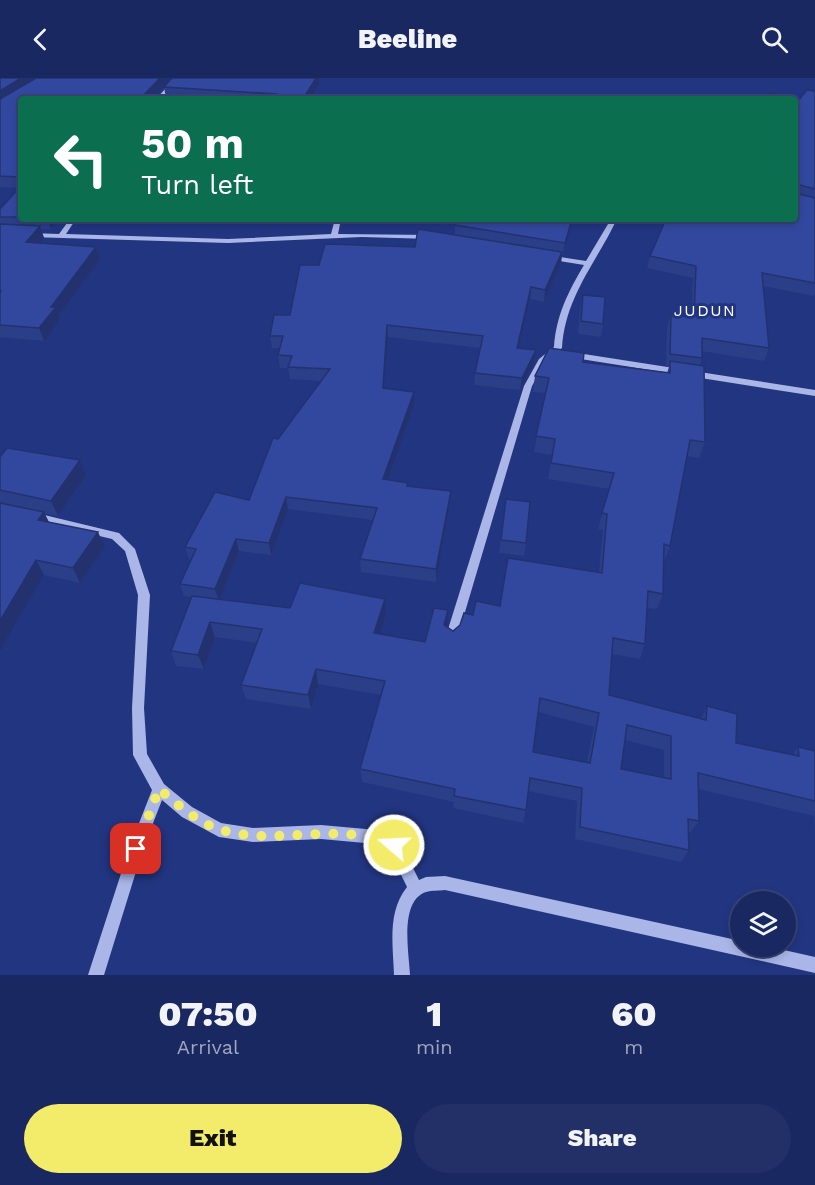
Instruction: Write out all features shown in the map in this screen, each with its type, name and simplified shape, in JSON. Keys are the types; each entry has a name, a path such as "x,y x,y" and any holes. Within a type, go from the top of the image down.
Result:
{"street":[{"path":"162,96 178,78"},
{"path":"62,235 71,222"},
{"path":"334,237 337,222"},
{"path":"558,348 558,327 577,284 612,222"},
{"path":"21,234 228,241 392,235 438,238"},
{"path":"534,254 589,264"},
{"path":"558,348 578,357 606,363 815,393"},
{"path":"451,639 528,386 542,361 558,348"},
{"path":"22,514 65,522 115,536 130,549 144,595 138,708 140,755 159,789 187,812 219,830 253,835 321,832 376,837 394,845 415,887"},
{"path":"96,975 136,849 159,789"},
{"path":"402,975 399,932 403,902 415,887 432,882 815,965"}],"building":[{"path":"0,78 21,78 0,91"},
{"path":"36,78 160,78 143,96 18,96 18,177 0,176 0,99"},
{"path":"172,78 316,78 305,96 274,96 276,94 164,87"},
{"path":"807,90 815,91 815,189 798,186 798,101"},
{"path":"18,189 18,217 0,217 0,209"},
{"path":"798,190 799,194 815,198 815,283 762,273 769,348 702,338 702,358 670,354 671,315 694,317 696,266 650,256 665,222 798,222"},
{"path":"456,222 571,222 565,243 455,225"},
{"path":"0,224 40,226 26,242 96,247 51,307 56,307 39,328 0,325"},
{"path":"418,229 562,252 545,290 531,287 517,348 536,350 522,378 475,373 483,336 387,325 383,388 414,392 383,479 408,483 407,486 451,491 436,569 360,559 377,508 286,497 269,543 236,539 215,589 180,584 196,549 185,547 215,492 249,500 273,438 278,439 330,369 288,367 292,356 278,355 283,336 270,336 274,315 290,315 300,265 319,265 325,244 415,247"},
{"path":"583,295 605,297 603,324 581,321"},
{"path":"549,348 584,353 583,362 670,373 670,361 704,366 705,442 690,440 670,546 664,544 663,594 648,591 645,644 613,638 609,695 706,720 707,706 737,714 736,743 799,756 798,747 815,751 815,801 698,773 699,821 688,819 689,850 580,827 582,788 530,778 526,810 454,796 455,789 360,769 385,681 316,669 308,695 241,685 262,629 210,622 198,655 171,651 192,596 290,608 300,583 385,599 374,633 425,642 434,608 448,610 444,625 453,631 460,625 464,613 473,615 476,601 500,606 508,558 602,573 607,514 602,513 614,473 551,463 555,439 536,436 549,378 535,376","holes":["540,698 599,713 590,763 533,752","627,725 671,736 671,779 621,769"]},
{"path":"7,448 80,460 51,501 0,490 0,457"},
{"path":"506,499 530,502 526,543 501,540"},
{"path":"0,503 44,512 38,520 98,532 73,568 36,560 0,621"}],"district":[{"name":"JUDUN","path":"705,310"}],"route":[{"path":"136,849 159,789 187,812 219,830 253,835 321,832 358,834 376,837 394,845"}]}
